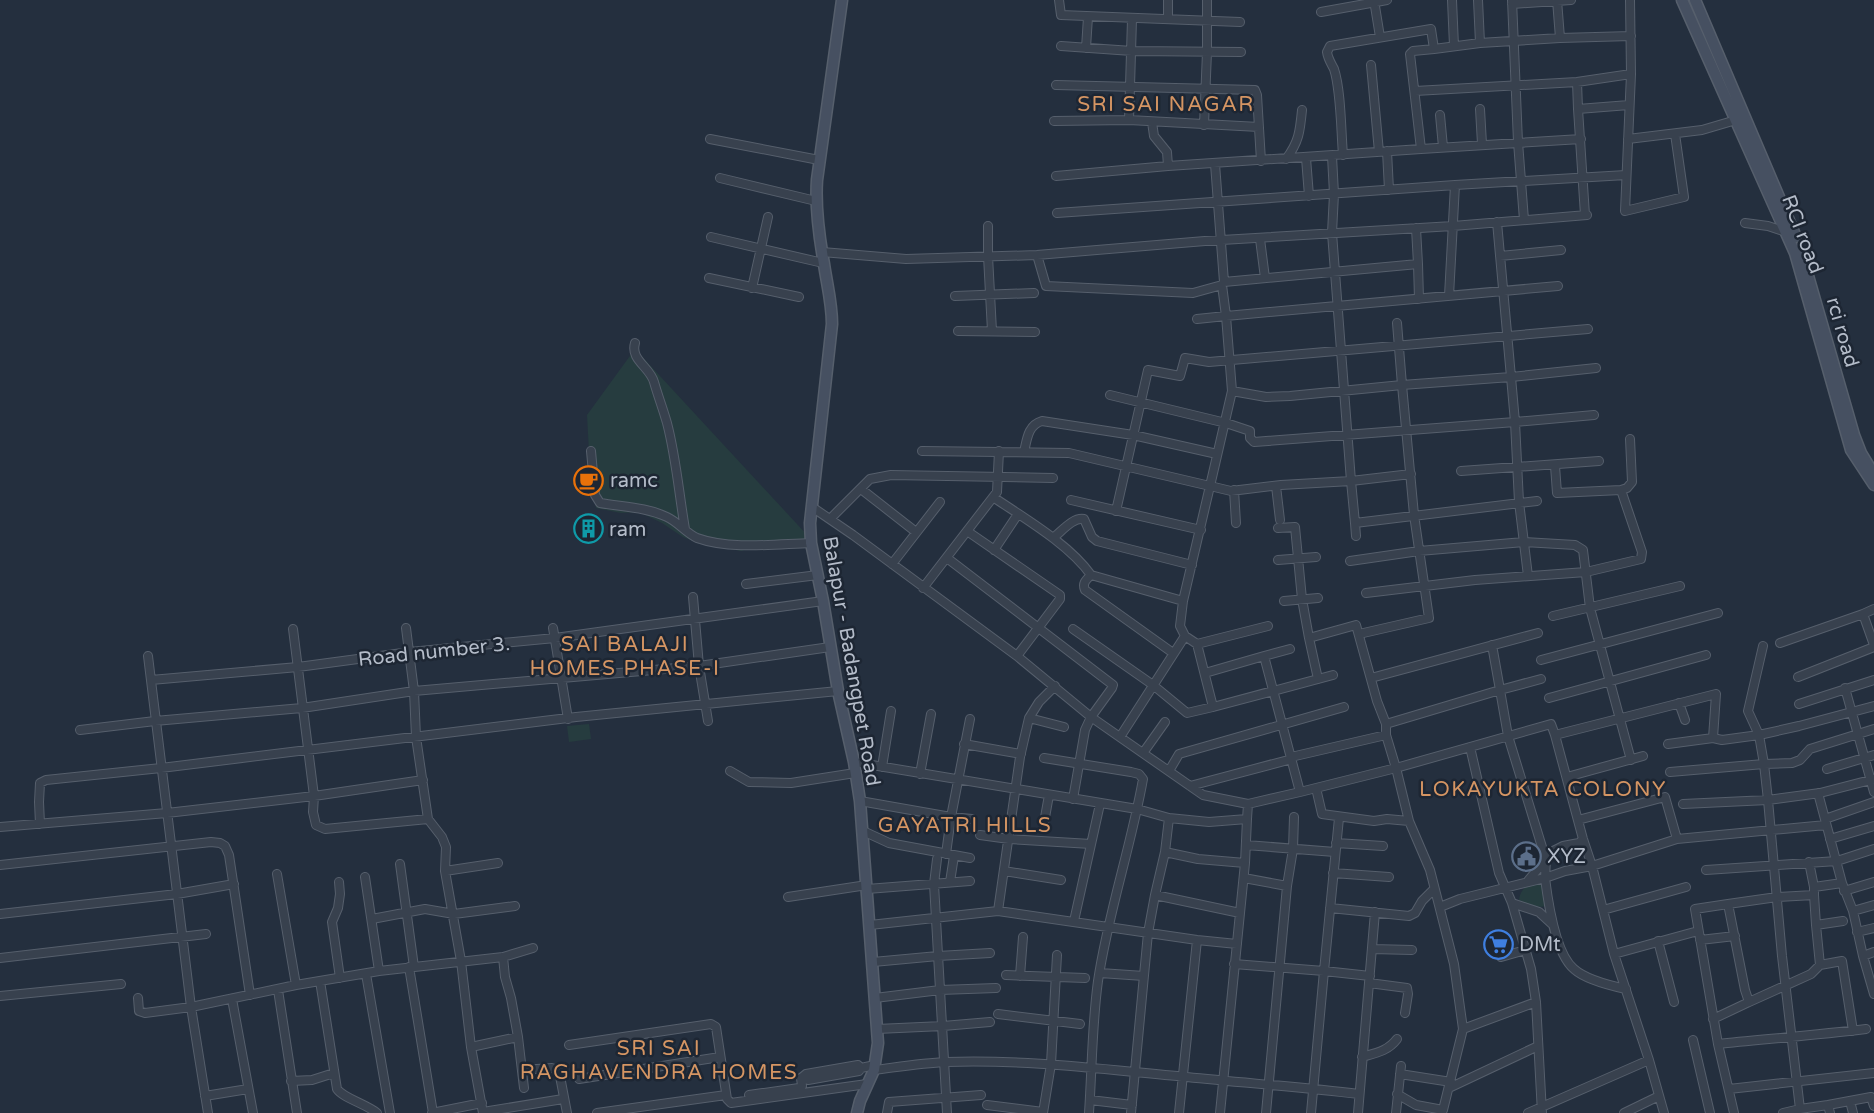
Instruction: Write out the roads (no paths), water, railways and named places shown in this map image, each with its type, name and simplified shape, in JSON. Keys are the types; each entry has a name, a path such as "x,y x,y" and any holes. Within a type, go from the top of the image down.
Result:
{"street":[{"name":"Balapur - Badangpet Road","path":"842,0 819,160 816,201 832,308 832,324 810,523 811,543 860,801 873,962 878,1043 874,1068 854,1113"},
{"path":"1059,0 1061,15 1240,22"},
{"path":"1168,0 1168,19"},
{"path":"1204,125 1207,0"},
{"path":"1321,12 1387,0"},
{"path":"1452,0 1454,46"},
{"path":"1478,0 1480,43"},
{"path":"1557,0 1560,38"},
{"path":"1524,220 1512,2 1571,0"},
{"path":"1630,0 1631,74 1625,212 1684,197 1675,134"},
{"name":"RCI road","path":"1682,0 1728,90 1736,120 1795,253 1819,326 1851,450 1874,485"},
{"name":"rci road","path":"1695,0 1728,90 1794,232 1807,270 1819,326 1854,435 1861,453 1874,474"},
{"path":"1374,1 1380,37"},
{"path":"1086,48 1088,17"},
{"path":"1129,120 1132,19"},
{"path":"1343,155 1334,69 1327,52 1330,46 1431,29 1434,49"},
{"path":"1421,149 1411,52 1480,43 1631,36"},
{"path":"1061,46 1132,51 1241,52"},
{"path":"1371,65 1389,190"},
{"path":"1415,91 1577,82 1631,74"},
{"path":"711,237 760,248 823,257 906,259 1037,255 1586,215 1577,82"},
{"path":"1056,85 1257,92 1261,161"},
{"path":"1578,108 1629,105"},
{"path":"1480,109 1482,144"},
{"path":"1286,159 1295,147 1300,133 1302,110"},
{"path":"1440,115 1443,147"},
{"path":"1054,121 1129,120 1259,128"},
{"path":"1628,139 1702,130 1736,120"},
{"path":"1152,122 1154,136 1167,152 1167,166"},
{"path":"1056,176 1167,166 1581,138"},
{"path":"710,139 819,160"},
{"path":"1332,156 1334,272 1356,536"},
{"path":"1306,158 1309,196"},
{"path":"1213,707 1197,644 1185,636 1180,626 1183,601 1232,391 1215,164"},
{"path":"1057,213 1521,180 1626,175"},
{"path":"720,178 816,201"},
{"path":"1449,296 1455,185"},
{"path":"752,288 768,217"},
{"path":"1497,222 1515,422 1519,502 1528,576"},
{"path":"1745,223 1768,226 1786,232"},
{"path":"988,226 993,331"},
{"path":"1416,228 1419,299"},
{"path":"1260,239 1265,278"},
{"path":"1500,255 1561,250"},
{"path":"1037,255 1046,286 1193,293 1223,283 1418,264"},
{"path":"709,278 799,297"},
{"path":"1197,319 1558,286"},
{"path":"955,296 1034,293"},
{"path":"1359,634 1429,618 1414,515 1397,323"},
{"path":"1116,511 1148,370 1180,376 1185,358 1209,362 1588,329"},
{"path":"958,331 1035,332"},
{"path":"635,343 634,353 654,380 667,422 685,529"},
{"path":"1232,391 1266,397 1290,396 1596,368"},
{"path":"1110,395 1226,423 1250,431 1250,438 1254,442 1594,415"},
{"path":"1024,452 1030,428 1042,421 1133,435 1217,454"},
{"path":"1555,466 1557,492 1627,488 1632,482 1630,439"},
{"path":"591,451 595,495 600,503 651,510 669,518 695,537 743,546 811,543"},
{"path":"922,451 1069,453 1234,490 1411,474"},
{"path":"923,588 997,492 999,451"},
{"path":"1461,471 1555,466 1599,461"},
{"path":"830,519 870,479 891,475 1053,478"},
{"path":"1276,486 1279,524 1295,527 1302,599 1318,679"},
{"path":"861,489 916,532"},
{"path":"1234,490 1236,523"},
{"path":"1366,593 1424,585 1586,572 1641,559 1621,490"},
{"path":"993,497 1053,538 1090,574 1183,601"},
{"path":"1071,500 1201,530"},
{"path":"1355,523 1537,501"},
{"path":"892,564 940,502"},
{"path":"1080,518 1084,503"},
{"path":"812,507 1017,656 1091,717 1203,795 1248,804 1396,768 1551,724 1582,839 1592,866 1614,954 1649,1059 1664,1113"},
{"path":"994,550 1018,514"},
{"path":"1080,518 1084,519 1096,541 1192,565"},
{"path":"1053,538 1080,518"},
{"path":"967,531 1060,596 1017,656"},
{"path":"1350,561 1419,551 1524,542 1581,547 1590,608 1631,760"},
{"path":"1278,560 1316,556"},
{"path":"947,558 1113,685 1085,730 1072,799"},
{"path":"1090,574 1083,586 1085,590 1173,653"},
{"path":"746,584 818,575"},
{"path":"1553,616 1680,586"},
{"path":"693,597 699,666 708,721"},
{"path":"1284,601 1318,598"},
{"name":"Road number 3.","path":"150,680 298,667 410,652 555,638 823,601"},
{"path":"1780,643 1874,609"},
{"path":"1541,660 1718,613"},
{"path":"1798,676 1874,646 1863,614"},
{"path":"1309,638 1356,625 1386,724 1386,735 1409,821 1430,870 1454,964 1463,1029 1443,1112 1416,1105 1397,1094"},
{"path":"1197,644 1268,626"},
{"path":"406,628 414,691 416,737 428,819 445,841 445,871 454,914 471,1047 483,1113 563,1100"},
{"path":"553,628 567,719"},
{"path":"294,629 316,825 325,829 428,819"},
{"path":"1073,629 1153,685 1187,712 1333,675"},
{"path":"1371,678 1538,633"},
{"path":"1120,737 1185,636"},
{"path":"1492,645 1508,736 1546,860 1545,878 1553,926 1566,960 1575,970 1610,986 1626,988"},
{"path":"1763,646 1748,711 1759,735 1764,764 1800,1109"},
{"path":"80,730 302,708 414,691 699,666 830,647"},
{"path":"1204,674 1290,649"},
{"path":"148,656 191,1007 208,1113"},
{"path":"1264,656 1300,792"},
{"path":"1549,698 1706,656"},
{"path":"1386,724 1541,679"},
{"path":"1799,704 1874,680"},
{"path":"998,911 1021,754 1029,717 1054,686"},
{"path":"1845,688 1874,792"},
{"path":"40,824 39,790 40,783 46,780 567,719 838,691"},
{"path":"1555,735 1716,694 1713,738"},
{"path":"1679,703 1685,720"},
{"path":"1668,744 1759,735 1874,706"},
{"path":"1169,771 1179,754 1344,707"},
{"path":"882,767 891,711"},
{"path":"920,774 932,714"},
{"path":"1029,717 1064,727"},
{"path":"950,882 951,816 970,719"},
{"path":"1143,753 1165,722"},
{"path":"1670,772 1792,763 1800,760 1810,749 1874,729"},
{"path":"1190,786 1386,735"},
{"path":"964,744 1021,754"},
{"path":"1470,747 1499,873 1512,903 1536,1002 1541,1110"},
{"path":"1827,769 1874,755"},
{"path":"1567,777 1643,756"},
{"path":"1044,758 1131,772 1142,776 1143,779 1100,973 1094,1026 1089,1113"},
{"path":"730,771 749,782 791,783 855,768 882,767 1137,809 1169,818 1209,822 1247,819"},
{"path":"1683,804 1768,800 1818,793 1872,779"},
{"path":"0,827 167,813 314,796 423,780"},
{"path":"1316,788 1322,814 1374,821 1387,819 1409,821"},
{"path":"1818,793 1863,956 1872,976 1874,994"},
{"path":"1044,823 1049,795"},
{"path":"1578,820 1665,797 1677,839"},
{"path":"860,801 972,819"},
{"path":"1440,908 1460,899 1504,886 1592,866 1677,839 1826,822 1874,802"},
{"path":"1074,921 1100,804"},
{"path":"1220,1113 1244,878 1248,804"},
{"path":"1266,1113 1287,886 1293,849 1294,817"},
{"path":"1090,1100 1131,1109 1148,933 1165,852 1169,818"},
{"path":"1311,1113 1339,818"},
{"path":"1830,839 1874,826"},
{"path":"863,831 889,843 970,858"},
{"path":"980,835 1091,844"},
{"path":"1527,882 1553,851 1563,846 1579,843 1582,839"},
{"path":"0,864 211,842 220,843 225,846 229,855 250,995"},
{"path":"1336,843 1383,846"},
{"path":"1246,844 1335,852"},
{"path":"1706,870 1837,861 1874,849"},
{"path":"1165,852 1198,859 1245,863"},
{"path":"937,859 934,884 947,1113"},
{"path":"1809,862 1814,891 1820,965"},
{"path":"445,871 498,863"},
{"path":"400,864 433,1113 482,1103"},
{"path":"1004,871 1061,880"},
{"path":"1333,873 1389,877"},
{"path":"277,874 296,985"},
{"path":"365,877 379,971"},
{"path":"1244,878 1287,886"},
{"path":"788,897 867,887 970,881"},
{"path":"339,882 339,908 332,922 340,978"},
{"path":"1734,1113 1713,1019 1695,909 1874,882"},
{"path":"0,914 177,894 234,884"},
{"path":"1603,910 1686,887"},
{"path":"1330,908 1410,916 1434,889"},
{"path":"1155,895 1240,913"},
{"path":"1512,903 1539,912 1553,926"},
{"path":"1728,904 1749,1002"},
{"path":"1852,911 1874,905"},
{"path":"372,919 425,909 454,914 515,906"},
{"path":"870,925 998,911 1237,944"},
{"path":"1358,1113 1376,912"},
{"path":"1816,925 1843,921"},
{"path":"1857,932 1874,928"},
{"path":"1614,954 1698,931"},
{"path":"0,958 206,934"},
{"path":"1700,940 1735,936"},
{"path":"1020,976 1023,937"},
{"path":"1179,1113 1197,940"},
{"path":"1658,941 1674,1002"},
{"path":"138,998 141,1013 191,1007 296,985 379,971 503,957 532,948"},
{"path":"1372,949 1412,950"},
{"path":"1501,957 1525,950"},
{"path":"1863,956 1874,952"},
{"path":"873,962 990,953"},
{"path":"987,1105 1043,1112 1051,1064 1057,955"},
{"path":"503,957 505,977 512,998 524,1089"},
{"path":"1713,1019 1811,974 1820,965 1842,961 1853,1031"},
{"path":"1234,964 1324,971 1407,988 1405,1013"},
{"path":"1100,973 1144,976"},
{"path":"366,974 390,1113"},
{"path":"1005,975 1085,978"},
{"path":"320,981 338,1092 377,1113"},
{"path":"0,996 121,984"},
{"path":"875,998 940,990 996,988"},
{"path":"278,990 297,1113"},
{"path":"232,999 253,1113"},
{"path":"1463,1029 1536,1002"},
{"path":"998,1014 1080,1024"},
{"path":"877,1029 990,1022"},
{"path":"568,1046 711,1024 716,1027 728,1102 867,1084"},
{"path":"1718,1044 1866,1029"},
{"path":"471,1047 518,1037"},
{"path":"1362,1057 1382,1052 1392,1046 1397,1039"},
{"path":"1693,1040 1710,1113"},
{"path":"1396,1113 1400,1070 1450,1085 1538,1046"},
{"path":"579,1079 720,1057"},
{"path":"1528,1113 1541,1110 1649,1059"},
{"path":"749,1095 799,1088 802,1086 801,1078 806,1074 837,1068 858,1065 861,1068 874,1068 945,1062 1051,1064 1359,1094"},
{"path":"522,1070 552,1068 559,1071 567,1113"},
{"path":"291,1081 312,1080 334,1073"},
{"path":"1729,1089 1874,1073"},
{"path":"205,1096 248,1089"},
{"path":"597,1113 726,1095"},
{"path":"887,1113 889,1102 981,1095"},
{"path":"1624,1113 1659,1096"},
{"path":"1783,1113 1800,1109 1829,1109 1850,1101 1871,1097 1874,1106"},
{"path":"1850,1101 1853,1113"}],"place":[{"name":"ramc","path":"589,480"},
{"name":"ram","path":"588,529"},
{"name":"XYZ","path":"1526,856"},
{"name":"DMt","path":"1498,944"}],"district":[{"name":"SRI SAI NAGAR","path":"1166,104"},
{"name":"SAI BALAJI HOMES PHASE-I","path":"625,656"},
{"name":"LOKAYUKTA COLONY","path":"1543,789"},
{"name":"GAYATRI HILLS","path":"965,825"},
{"name":"SRI SAI RAGHAVENDRA HOMES","path":"659,1060"}]}
